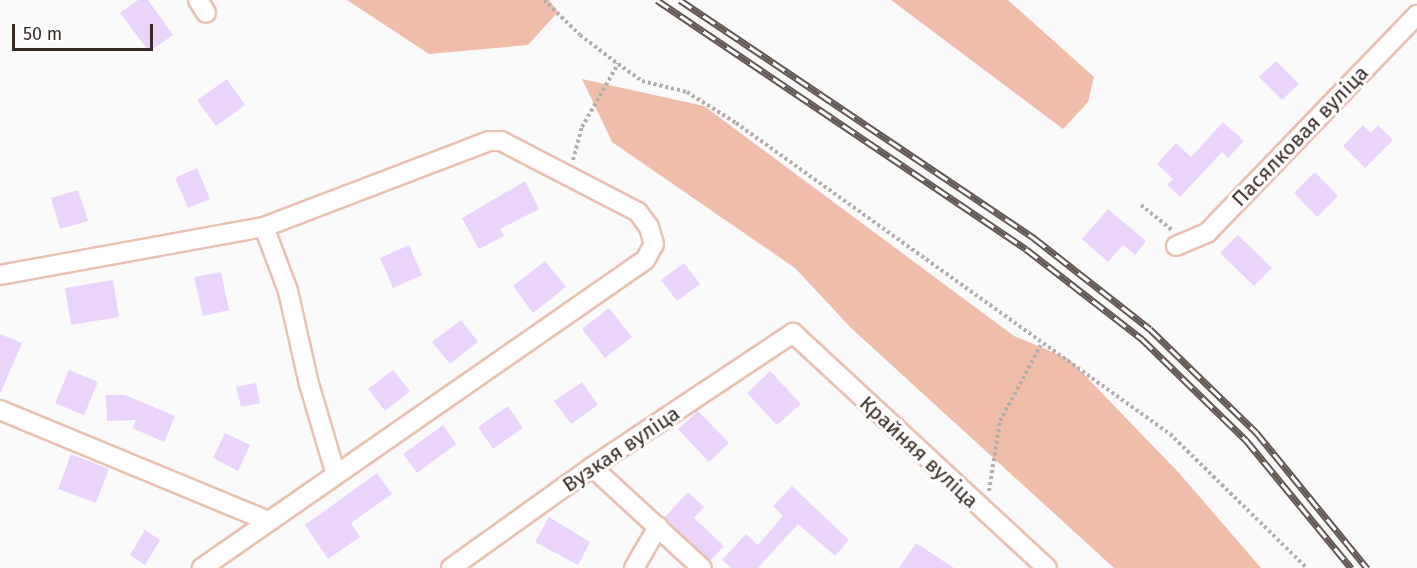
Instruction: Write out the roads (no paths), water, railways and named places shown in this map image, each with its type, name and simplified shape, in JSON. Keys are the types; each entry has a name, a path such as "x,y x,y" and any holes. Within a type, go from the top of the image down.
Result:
{"street":[{"name":"Пасялковая вуліца","path":"1181,244 1207,233 1417,15"},
{"path":"0,275 264,226 489,141 501,141 638,212 649,227 654,244 645,260 336,472 202,568"},
{"path":"264,226 288,291 309,384 336,472"},
{"name":"Вузкая вуліца","path":"451,568 592,467 793,333"},
{"name":"Крайняя вуліца","path":"793,333 990,519 1047,568"},
{"path":"0,410 268,521"},
{"path":"592,467 702,568"},
{"path":"634,568 658,527"}],"railway":[{"path":"657,0 1026,249 1142,339 1246,440 1351,568"},
{"path":"680,0 1034,238 1150,329 1256,432 1367,568"}]}
